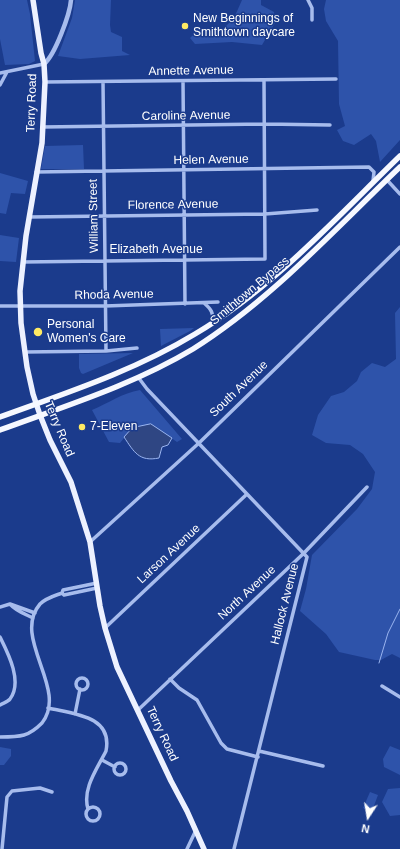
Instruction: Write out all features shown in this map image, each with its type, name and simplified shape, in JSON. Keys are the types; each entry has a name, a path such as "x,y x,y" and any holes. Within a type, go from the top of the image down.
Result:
{"highway":[{"name":"Smithtown Bypass","path":"0,417 137,365 167,350 212,323 239,305 275,275 400,156"},
{"name":"Smithtown Bypass","path":"0,430 108,390 138,377 192,349 218,332 248,310 280,282 400,167"}],"main road":[{"path":"34,0 41,53 44,64"},
{"name":"Terry Road","path":"44,64 45,82 40,157 36,172 29,217 20,291 24,352 36,404 50,440 71,482 90,542 98,585 100,606 117,667 204,849"}],"street":[{"name":"Terry Road","path":"44,64 50,59 70,7 71,0"},
{"path":"308,0 312,8 312,20"},
{"path":"0,73 44,64"},
{"path":"0,85 7,72"},
{"name":"Annette Avenue","path":"45,82 336,79"},
{"path":"264,80 265,214"},
{"path":"183,81 185,304"},
{"name":"William Street","path":"103,82 106,350"},
{"name":"Caroline Avenue","path":"42,127 265,124 330,125"},
{"name":"Helen Avenue","path":"36,172 184,171 347,166 369,167 374,173 373,182"},
{"path":"386,180 400,194"},
{"name":"Florence Avenue","path":"29,217 265,214 317,210"},
{"name":"Elizabeth Avenue","path":"23,262 265,259 265,214"},
{"name":"South Avenue","path":"90,542 199,443 400,247"},
{"name":"Rhoda Avenue","path":"0,306 105,306 218,302"},
{"path":"204,303 212,313 212,323"},
{"path":"24,352 138,348"},
{"name":"Hallock Avenue","path":"138,377 307,557 234,849"},
{"name":"North Avenue","path":"138,710 304,553 367,487"},
{"name":"Larson Avenue","path":"105,628 248,494"},
{"path":"0,737 19,736 29,733 38,727 42,722 48,708 49,695 32,630 33,618 40,604 46,599 62,593 63,590 98,585"},
{"path":"0,607 10,604 35,613"},
{"path":"10,604 13,608 33,618"},
{"path":"0,637 8,653 15,679 15,688 10,700 0,705"},
{"path":"170,679 179,688 198,700 221,743 227,749 258,757"},
{"path":"382,686 400,697"},
{"path":"75,714 80,689"},
{"path":"48,708 91,719 101,725 106,734 106,751 88,786 86,798 88,809 86,816 91,821 98,820 100,816 98,810 95,808 88,809"},
{"path":"259,751 323,766"},
{"path":"102,760 115,767"},
{"path":"2,849 7,797 12,791 40,788 52,792"},
{"path":"187,849 196,830"}],"shaded area":[{"path":"0,0 27,0 35,61 29,64 5,65 0,39"},
{"path":"75,0 111,0 111,32 122,37 122,51 130,55 80,59 58,56 72,18"},
{"path":"242,0 261,0 261,5 274,12 275,23 262,45 232,42 195,44 190,38 201,31 209,29 223,29 234,18"},
{"path":"326,0 400,0 400,140 380,162 376,141 371,134 354,145 343,141 337,130 345,126 339,104 338,41 326,21 324,9"},
{"path":"83,145 84,169 41,169 45,146"},
{"path":"0,173 28,181 25,194 11,193 6,214 0,213"},
{"path":"0,235 19,238 16,262 0,261"},
{"path":"400,307 400,658 392,654 381,660 375,660 339,652 326,634 300,611 306,589 312,555 357,509 372,489 375,472 363,454 350,445 326,443 312,435 318,415 331,396 344,392 357,381 361,372 372,363 385,367 396,359 395,313"},
{"path":"194,328 190,331 161,346 160,329"},
{"path":"133,353 83,374 79,368 79,354"},
{"path":"140,390 182,439 177,442 161,431 132,428 120,443 109,442 92,410 133,391"},
{"path":"151,424 172,438 168,445 162,447 159,458 146,459 134,451 124,437 132,428"},
{"path":"390,746 400,750 400,775 384,767 383,759"},
{"path":"0,747 11,749 11,756 4,765 0,765"},
{"path":"400,788 400,815 390,816 382,802 388,789"},
{"path":"370,792 378,795 372,811 363,808"}],"waterway":[{"path":"379,663 388,633 400,609"}],"place":[{"name":"New Beginnings of Smithtown daycare","path":"185,26"},
{"name":"Personal Women's Care","path":"38,332"},
{"name":"7-Eleven","path":"82,427"}]}
